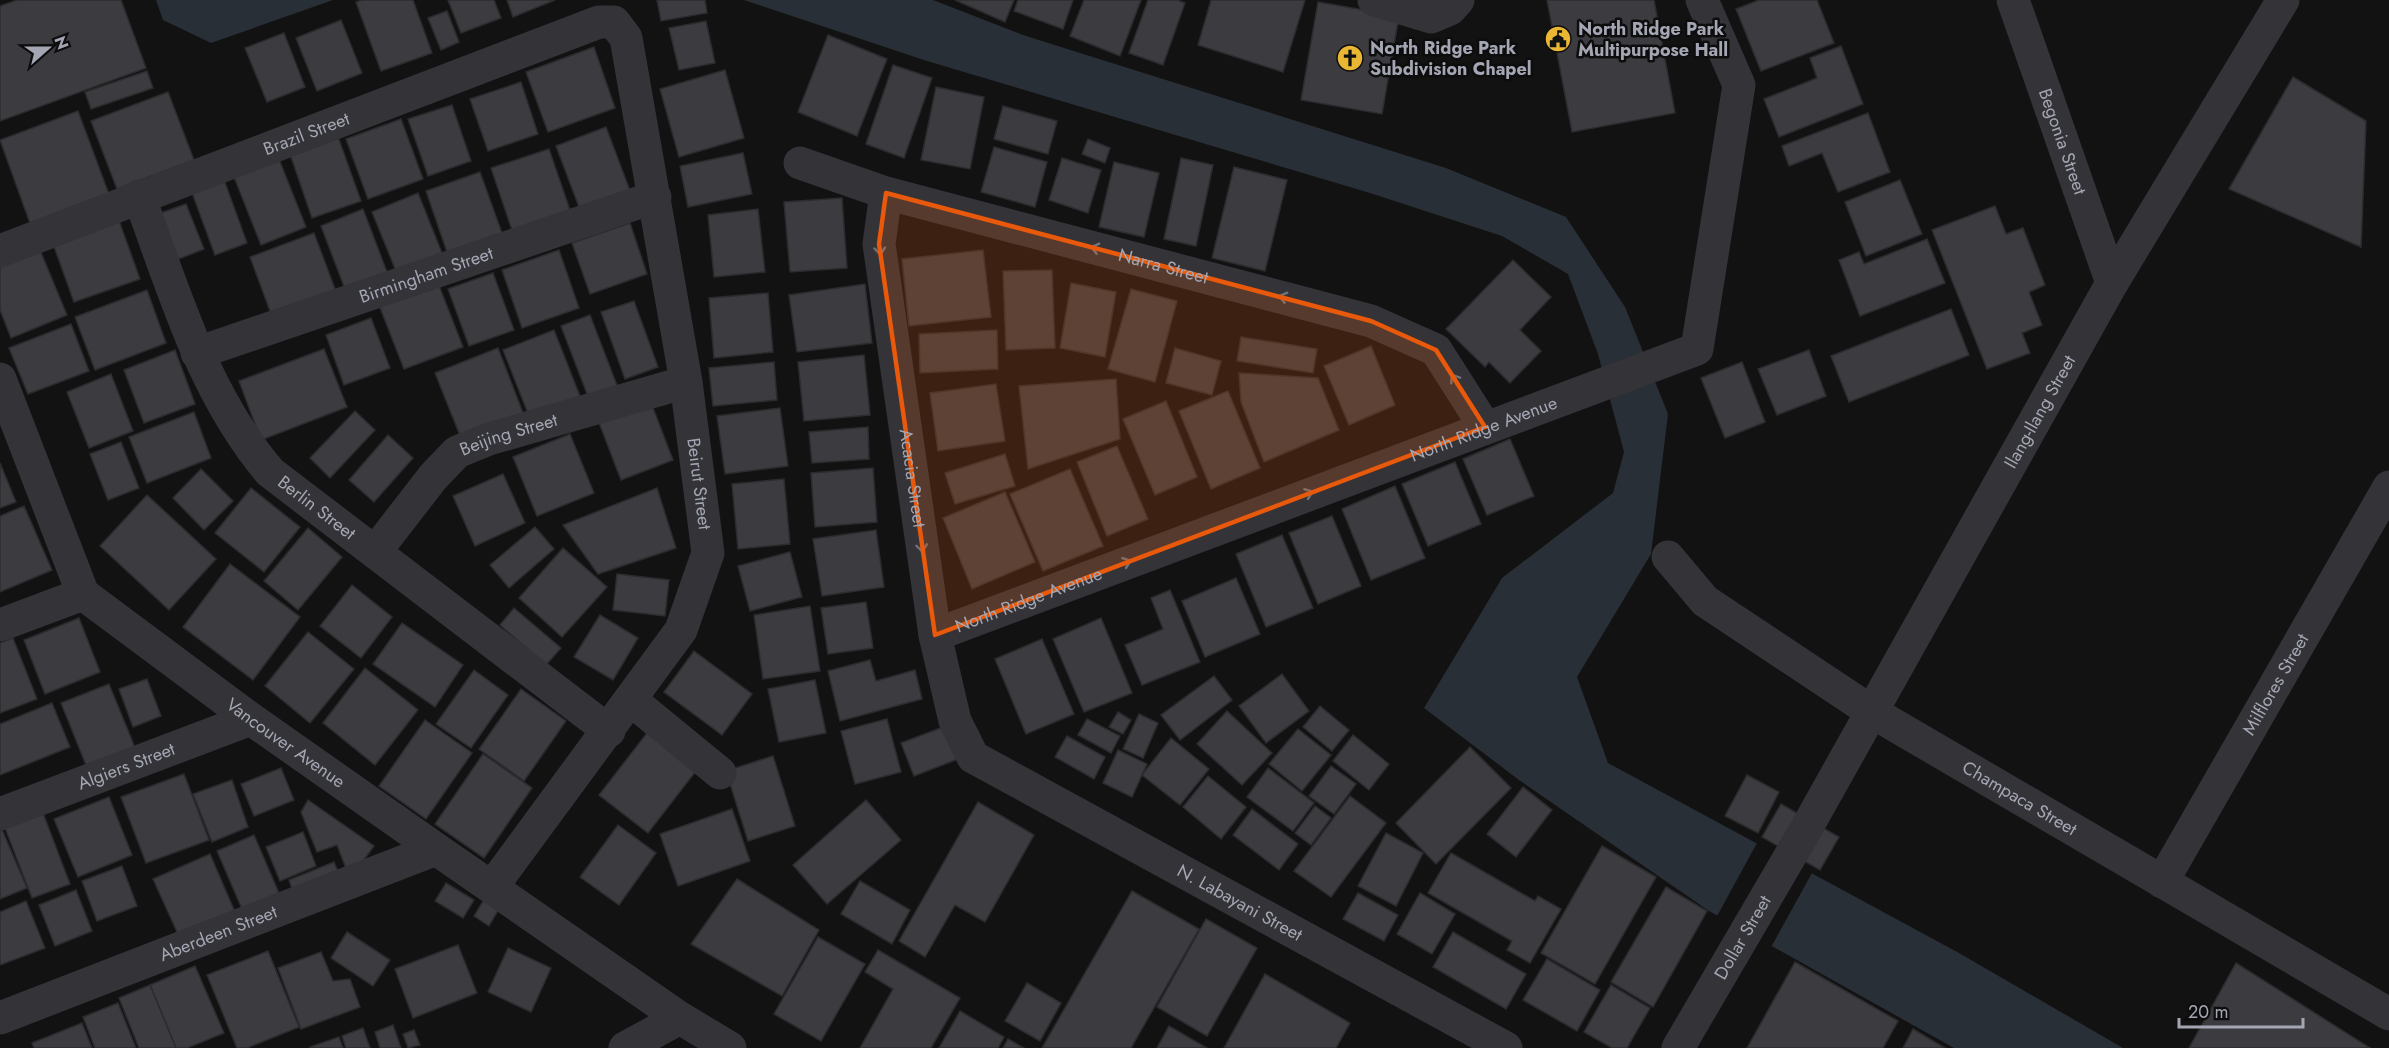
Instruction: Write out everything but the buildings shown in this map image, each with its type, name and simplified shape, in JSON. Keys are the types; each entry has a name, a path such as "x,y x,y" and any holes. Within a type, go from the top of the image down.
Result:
{"street":[{"path":"1374,0 1431,17 1450,9 1458,0"},
{"name":"North Ridge Avenue","path":"935,635 1697,349 1739,86 1702,0"},
{"name":"Begonia Street","path":"2013,0 2112,283"},
{"name":"Ilang-Ilang Street","path":"1806,829 2112,283 2283,0"},
{"name":"Brazil Street","path":"0,251 599,22 614,22"},
{"name":"Beirut Street","path":"492,887 609,731 681,630 708,553 686,382 655,197 626,38 614,22"},
{"name":"Narra Street","path":"800,163 886,193 1371,321 1436,350 1485,427"},
{"name":"Acacia Street","path":"886,193 879,244 935,635 955,721 973,757"},
{"name":"Berlin Street","path":"139,196 197,353 245,443 270,472 609,731"},
{"name":"Birmingham Street","path":"197,353 655,197"},
{"path":"0,379 6,411 82,594 0,625"},
{"name":"Beijing Street","path":"375,552 433,477 457,452 489,439 686,382"},
{"name":"Milflores Street","path":"2162,882 2389,488"},
{"name":"Champaca Street","path":"1668,557 1705,601 1872,712 2389,1014"},
{"name":"Vancouver Avenue","path":"82,594 251,719 436,849 680,1018 730,1048"},
{"path":"631,700 720,773"},
{"name":"Algiers Street","path":"0,814 251,719"},
{"name":"N. Labayani Street","path":"973,757 1506,1048"},
{"name":"Dollar Street","path":"1678,1048 1806,829"},
{"name":"Aberdeen Street","path":"0,1018 436,849"},
{"path":"625,1048 680,1018"}],"highlighted area":[{"path":"886,193 1371,321 1436,350 1485,427 935,635 879,244"}],"shaded area":[{"path":"156,0 333,0 211,43 163,20"},
{"path":"744,0 933,0 1026,36 1446,168 1566,217 1625,307 1668,414 1651,554 1577,677 1608,763 1959,953 2123,1048 1954,1048 1709,911 1519,780 1424,708 1502,578 1613,493 1624,452 1598,354 1568,274 1502,236 1370,193 927,61"}],"pier":[{"path":"1757,843 1812,873 1770,949 1716,918"}],"place":[{"name":"North Ridge Park Multipurpose Hall","path":"1558,39"},
{"name":"North Ridge Park Subdivision Chapel","path":"1350,58"}]}
